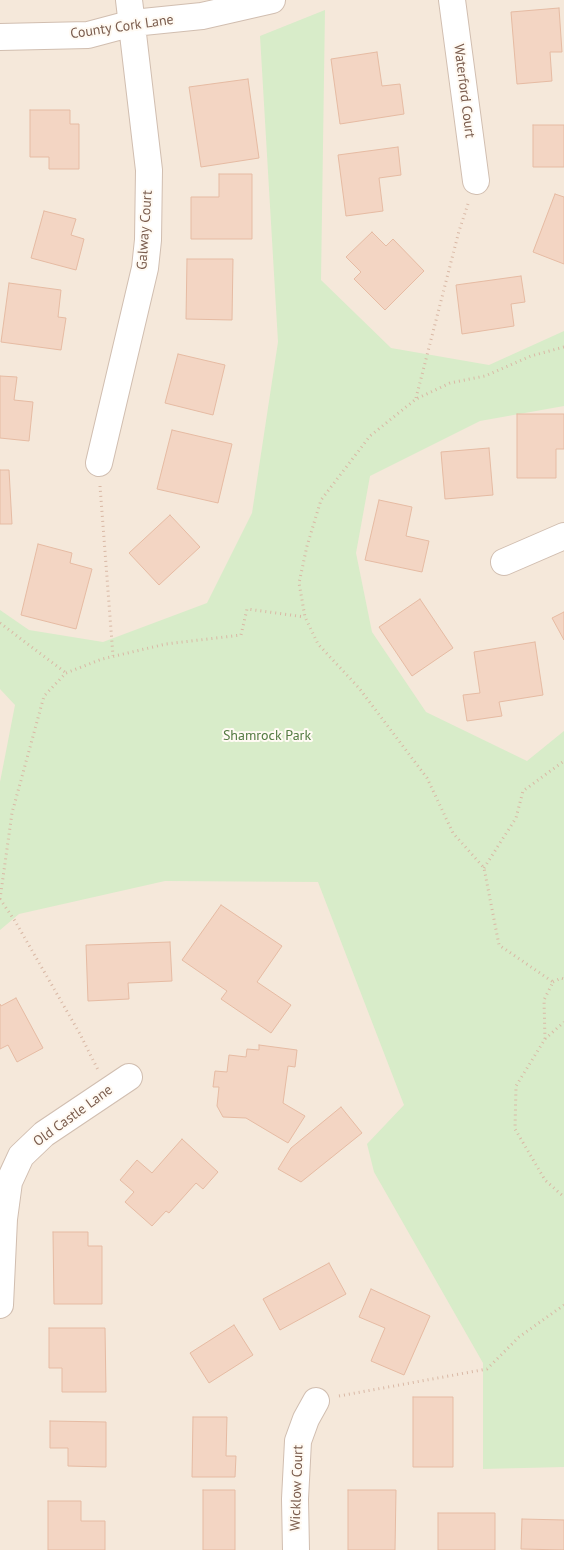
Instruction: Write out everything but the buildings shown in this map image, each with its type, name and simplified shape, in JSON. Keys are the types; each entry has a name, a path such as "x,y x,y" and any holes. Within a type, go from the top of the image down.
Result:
{"street":[{"name":"County Cork Lane","path":"0,37 88,35 131,12 202,16 272,0"},
{"name":"Waterford Court","path":"452,0 476,181"},
{"name":"Galway Court","path":"99,462 144,268 148,240 149,170 131,12"},
{"path":"504,562 564,536"},
{"name":"Old Castle Lane","path":"0,1305 5,1210 9,1182 21,1156 44,1134 119,1084"},
{"name":"Wicklow Court","path":"296,1550 298,1441 306,1419 316,1400"}],"path":[{"path":"416,399 459,231 476,181"},
{"path":"553,982 500,945 484,868 453,833 427,778 359,688 318,644 305,617 299,583 307,546 321,500 370,436 416,399 450,383 485,376 530,356 564,347"},
{"path":"99,462 113,656"},
{"path":"119,1084 80,1034 15,921 0,899 12,813 44,696 66,673 113,656 166,644 241,635 247,609 305,617"},
{"path":"0,623 66,673"},
{"path":"484,868 516,818 523,791 564,761"},
{"path":"545,1039 544,1000 553,982 561,978 564,979"},
{"path":"564,1022 545,1039 516,1086 515,1129 545,1180 564,1197"},
{"path":"316,1400 487,1370 519,1336 564,1305"}],"shaded area":[{"path":"0,0 564,0 564,1550 0,1550"}],"green space":[{"name":"Shamrock Park","path":"325,10 321,280 391,348 489,365 564,331 564,406 480,421 370,476 356,553 372,632 426,712 527,761 564,731 564,1467 483,1469 483,1363 374,1172 367,1144 404,1105 318,882 165,881 19,914 0,930 0,782 15,705 0,689 0,610 29,630 103,642 207,603 252,513 278,342 260,36"}]}
